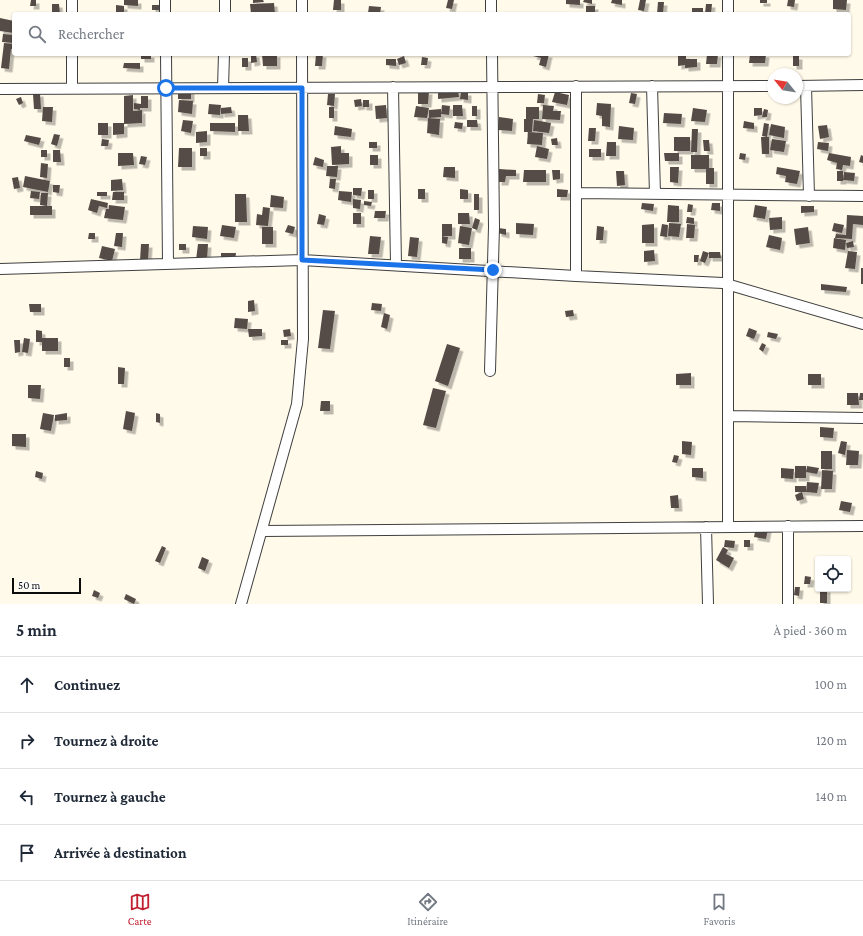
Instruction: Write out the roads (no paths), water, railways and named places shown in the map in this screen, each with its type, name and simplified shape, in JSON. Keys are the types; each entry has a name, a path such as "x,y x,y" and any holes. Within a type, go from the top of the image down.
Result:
{"street":[{"path":"72,0 72,12"},
{"path":"165,0 165,12"},
{"path":"225,0 225,12"},
{"path":"302,0 302,12"},
{"path":"491,0 491,12"},
{"path":"728,0 728,12"},
{"path":"72,56 72,88"},
{"path":"166,56 168,264"},
{"path":"223,88 224,56"},
{"path":"242,604 297,404 303,338 302,56"},
{"path":"490,371 494,227 492,56"},
{"path":"728,56 728,527"},
{"path":"803,86 863,85"},
{"path":"576,86 576,276"},
{"path":"652,86 656,194"},
{"path":"0,89 767,86"},
{"path":"393,87 396,265"},
{"path":"803,102 809,196"},
{"path":"576,193 863,196"},
{"path":"0,269 302,260 723,283 863,324"},
{"path":"728,416 863,418"},
{"path":"788,526 788,604"},
{"path":"262,531 863,526"},
{"path":"706,527 708,604"}]}
